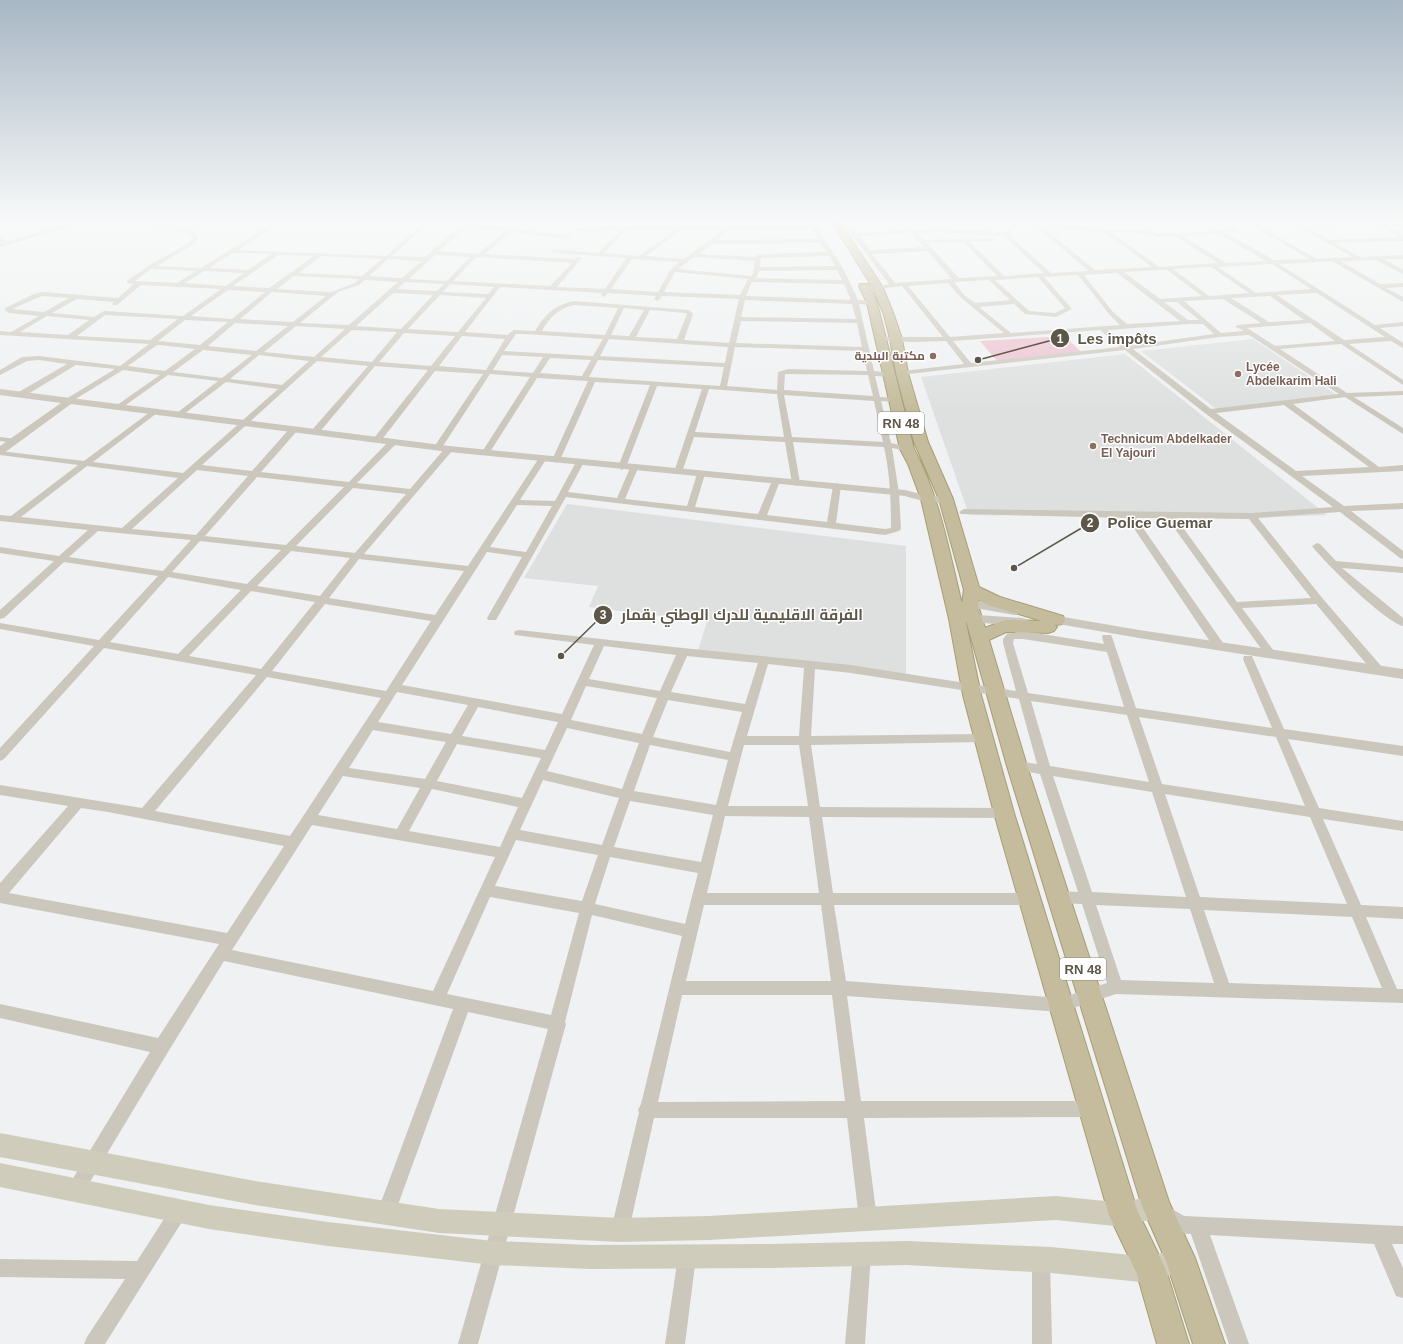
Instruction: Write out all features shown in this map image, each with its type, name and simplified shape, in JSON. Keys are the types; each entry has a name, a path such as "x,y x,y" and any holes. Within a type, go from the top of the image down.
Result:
{"highway":[{"name":"RN 48","path":"863,285 872,303 881,342 896,374 921,442 946,499 968,613 970,688 983,738 1060,1005 1124,1215 1151,1270 1173,1344"},
{"name":"RN 48","path":"876,285 889,315 897,342 896,400 907,449 915,464 928,499 996,691 1017,766 1091,994 1156,1206 1180,1258 1209,1344"},
{"path":"968,613 994,601 1053,624"},
{"path":"968,613 994,630 1005,626 1053,624"}],"main road":[{"path":"0,1145 255,1193 438,1221 620,1230 709,1228 1056,1208 1124,1215 1156,1206"},
{"path":"0,1175 209,1217 328,1234 493,1253 590,1257 687,1257 907,1252 1051,1260 1151,1270 1180,1258"}],"street":[{"path":"69,338 104,313 137,285"},
{"path":"173,285 332,294"},
{"path":"0,452 69,401 123,367 185,317 233,285"},
{"path":"120,407 202,347 278,285"},
{"path":"180,415 332,294 340,289 355,285"},
{"path":"124,531 349,327 398,285"},
{"path":"315,432 372,364 445,285"},
{"path":"476,285 742,298 855,301 872,303"},
{"path":"552,288 555,285"},
{"path":"599,304 611,285"},
{"path":"631,339 665,285"},
{"path":"723,389 742,298 749,285"},
{"path":"563,494 885,532 896,529 895,493 892,466 855,301 848,285"},
{"path":"878,288 893,285"},
{"path":"904,285 969,365"},
{"path":"953,285 962,296 975,305 1010,335"},
{"path":"997,285 1027,313 1063,323 1101,328 1186,322 1205,322 1219,327 1240,327 1311,321"},
{"path":"1089,285 1111,313 1126,327"},
{"path":"1136,285 1186,322"},
{"path":"1190,285 1208,298"},
{"path":"1240,285 1255,295"},
{"path":"1307,285 1403,346"},
{"path":"1380,286 1403,285"},
{"path":"376,440 498,286"},
{"path":"1040,286 1050,286 1069,309 1063,323"},
{"path":"1380,286 1403,300"},
{"path":"391,291 490,296"},
{"path":"1157,301 1317,291"},
{"path":"96,319 9,311 7,309 38,294 120,300"},
{"path":"1271,294 1403,383"},
{"path":"12,334 47,315 77,296"},
{"path":"1225,297 1267,324"},
{"path":"1179,300 1205,322"},
{"path":"975,305 1014,302"},
{"path":"538,332 548,316 559,307 574,303 689,311 690,314 680,342"},
{"path":"556,460 588,380 595,357 607,337 622,306"},
{"path":"104,313 509,337"},
{"path":"738,319 859,321"},
{"path":"881,342 1010,335 1063,323"},
{"path":"1373,327 1403,324"},
{"path":"1219,327 1219,335"},
{"path":"1240,327 1403,432"},
{"path":"1101,328 1209,412 1342,509 1403,556"},
{"path":"145,814 264,673 356,556 412,492 444,448 512,333 538,332 631,339 640,350 728,365"},
{"path":"0,333 153,342 314,360 896,400"},
{"path":"796,483 780,392 780,374 784,372 896,374 1126,348 1219,335 1249,333"},
{"path":"1273,348 1342,342 1403,339"},
{"path":"500,353 595,357 680,342 866,350"},
{"path":"486,452 548,355"},
{"path":"0,373 31,357 283,387"},
{"path":"20,395 75,362"},
{"path":"622,466 654,384"},
{"path":"678,472 706,388"},
{"path":"0,392 444,448 634,468 837,486 905,493 928,499 946,499"},
{"path":"1209,412 1346,395 1403,394"},
{"path":"1285,402 1378,470"},
{"path":"13,519 154,412"},
{"path":"1392,426 1403,426"},
{"path":"0,756 198,538 294,429"},
{"path":"691,434 887,445 907,449"},
{"path":"0,439 13,441"},
{"path":"180,658 287,548 394,442"},
{"path":"0,452 185,476"},
{"path":"75,1191 162,1047 221,954 437,619 543,458"},
{"path":"492,618 558,504 580,462"},
{"path":"195,467 412,492"},
{"path":"620,501 634,468"},
{"path":"1294,474 1403,468"},
{"path":"690,509 701,474"},
{"path":"761,518 776,481"},
{"path":"831,526 837,486"},
{"path":"514,502 558,504"},
{"path":"964,512 1252,516 1403,506"},
{"path":"1169,514 1234,605 1272,654"},
{"path":"1130,515 1219,646"},
{"path":"1252,516 1319,601 1378,670"},
{"path":"0,518 198,538 470,569"},
{"path":"0,616 95,528"},
{"path":"1317,546 1342,573 1403,623"},
{"path":"483,549 528,555"},
{"path":"0,550 323,599 437,619"},
{"path":"1334,564 1403,570"},
{"path":"1234,605 1319,601"},
{"path":"1053,624 1219,646 1403,674"},
{"path":"1053,624 1109,643"},
{"path":"0,626 264,673 475,702 646,740 734,757"},
{"path":"519,633 683,652 851,669 1022,696 1403,751"},
{"path":"1116,987 1045,771 1022,696 1008,639 1011,636 1023,635 1109,643 1248,659 1403,683"},
{"path":"437,998 601,642"},
{"path":"1109,643 1224,991"},
{"path":"468,1344 558,1024 587,908 606,850 646,740 683,652"},
{"path":"676,988 839,988 1060,1005 1116,987 1398,996 1356,910 1248,659"},
{"path":"620,1230 646,1110 705,869 734,757 764,660"},
{"path":"810,664 806,742 868,1219"},
{"path":"582,682 748,709"},
{"path":"400,835 475,702"},
{"path":"369,725 548,756"},
{"path":"739,741 806,742 983,738"},
{"path":"1017,766 1403,826"},
{"path":"340,771 429,784 526,804"},
{"path":"539,774 626,795 720,811 1004,813"},
{"path":"0,790 79,802 294,842"},
{"path":"0,893 79,802"},
{"path":"309,819 503,853"},
{"path":"512,834 705,869"},
{"path":"487,890 587,908 690,931"},
{"path":"0,897 230,940"},
{"path":"1060,897 1195,902 1403,913"},
{"path":"698,899 1030,898"},
{"path":"221,954 558,1024"},
{"path":"386,1213 463,1004"},
{"path":"0,1011 162,1047"},
{"path":"646,1110 1092,1108"},
{"path":"1156,1206 1189,1225 1403,1235"},
{"path":"94,1344 179,1211"},
{"path":"1180,1258 1189,1225"},
{"path":"1189,1225 1239,1344"},
{"path":"1379,1235 1403,1289"},
{"path":"855,1344 862,1254"},
{"path":"675,1344 687,1257"},
{"path":"1040,1260 1042,1344"},
{"path":"0,1268 141,1270"}],"shaded area":[{"path":"1065,336 1081,352 997,361 980,341"},
{"name":"Lycée Abdelkarim Hali","path":"1253,339 1340,397 1219,411 1141,351"},
{"name":"Technicum Abdelkader El Yajouri","path":"1125,354 1327,515 1247,518 969,515 921,377"},
{"path":"567,504 906,546 906,678 697,653 707,622 589,607 598,586 524,578"}],"place":[{"name":"مكتبة البلدية","path":"933,356"},
{"name":"Les impôts","path":"978,360"},
{"name":"Lycée Abdelkarim Hali","path":"1238,374"},
{"name":"Technicum Abdelkader El Yajouri","path":"1093,446"},
{"name":"Police Guemar","path":"1014,568"},
{"name":"الفرقة الاقليمية للدرك الوطني بقمار","path":"561,656"}]}
